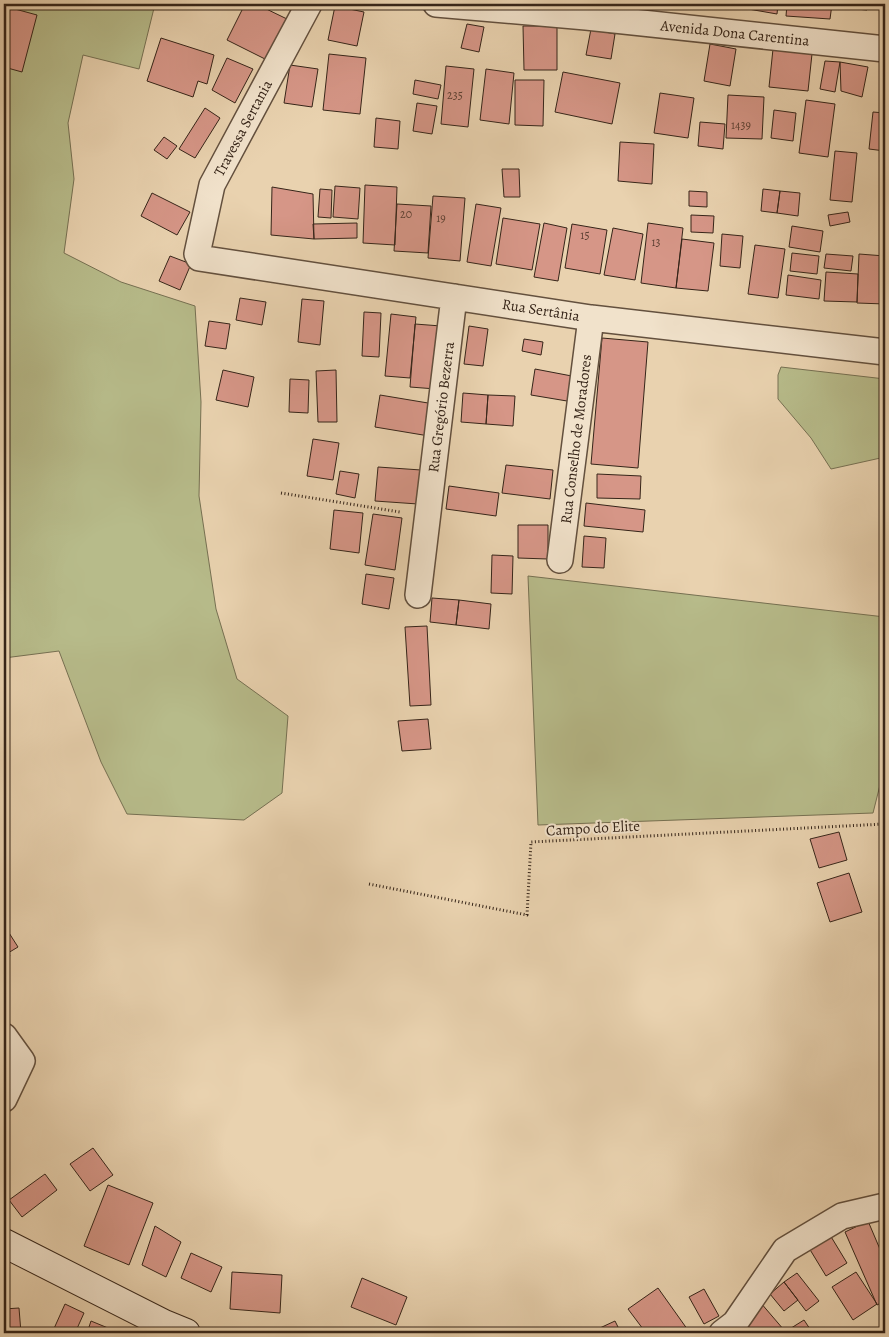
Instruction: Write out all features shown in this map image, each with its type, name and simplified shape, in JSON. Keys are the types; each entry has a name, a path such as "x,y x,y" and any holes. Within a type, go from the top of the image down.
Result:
{"main road":[{"path":"4,1243 164,1324 186,1333"}],"street":[{"name":"Travessa Sertania","path":"199,258 197,254 212,185 309,4"},
{"name":"Avenida Dona Carentina","path":"436,4 586,17 885,50"},
{"name":"Rua Sertânia","path":"199,258 591,318 885,352"},
{"name":"Rua Gregório Bezerra","path":"418,595 454,297"},
{"name":"Rua Conselho de Moradores","path":"560,560 591,318"},
{"path":"4,1036 22,1061 4,1099"},
{"path":"722,1333 734,1323 785,1250 842,1216 885,1206"}],"path":[{"path":"280,493 428,517"},
{"name":"Campo do Elite","path":"369,884 527,915 531,842 884,824 885,821"}],"green space":[{"path":"4,4 155,4 139,69 83,55 68,123 74,179 64,253 121,282 195,306 201,402 199,496 216,609 237,679 288,716 282,793 244,820 127,814 101,762 59,651 4,658"},
{"path":"781,367 885,379 885,457 831,469 811,438 778,399 778,375"},
{"path":"528,576 885,617 885,765 873,813 538,825"}],"building":[{"path":"245,4 256,4 287,19 267,60 227,40"},
{"path":"732,4 778,4 777,14 731,6"},
{"path":"787,4 832,4 830,19 786,16"},
{"path":"832,4 868,4 867,10 832,7"},
{"path":"4,6 37,15 22,72 4,67"},
{"path":"335,6 364,12 357,46 328,40"},
{"path":"467,24 484,27 479,52 461,48"},
{"path":"523,26 557,26 557,70 524,70"},
{"path":"591,29 615,34 611,59 586,55"},
{"path":"161,38 214,55 207,84 198,81 193,97 147,81"},
{"path":"710,44 736,49 730,86 704,81"},
{"path":"773,49 812,54 808,91 769,87"},
{"path":"329,54 366,58 360,114 323,110"},
{"path":"227,58 253,69 235,103 212,90"},
{"path":"825,61 840,62 835,92 820,89"},
{"path":"840,62 868,67 862,97 841,91"},
{"path":"290,65 318,69 312,107 284,103"},
{"path":"446,66 474,69 468,127 441,124"},
{"path":"486,69 514,73 509,124 480,120"},
{"path":"563,72 620,83 612,124 555,112"},
{"path":"415,80 441,85 438,99 413,94"},
{"path":"515,80 544,80 543,126 515,125"},
{"path":"660,93 694,98 688,138 654,133"},
{"path":"728,95 764,97 762,139 726,138"},
{"path":"806,100 835,104 828,157 799,153"},
{"path":"417,103 437,106 432,134 413,131"},
{"path":"205,108 220,118 195,158 179,149"},
{"path":"774,110 796,113 793,141 771,138"},
{"path":"873,112 885,113 885,151 869,149"},
{"path":"376,118 400,121 398,149 374,147"},
{"path":"700,122 725,124 723,149 698,146"},
{"path":"164,137 177,146 167,159 154,150"},
{"path":"620,142 654,144 652,184 618,181"},
{"path":"835,151 857,153 852,202 830,200"},
{"path":"502,169 519,169 520,197 504,197"},
{"path":"365,185 397,187 395,245 363,243"},
{"path":"335,186 360,188 358,219 333,217"},
{"path":"272,187 313,194 314,239 271,235"},
{"path":"320,189 332,190 331,218 318,217"},
{"path":"763,189 780,191 777,213 761,211"},
{"path":"689,191 707,192 707,207 689,206"},
{"path":"780,191 800,193 798,216 777,213"},
{"path":"152,193 190,212 177,235 141,216"},
{"path":"433,196 465,198 460,261 428,258"},
{"path":"397,204 431,206 428,253 394,251"},
{"path":"476,204 501,208 491,266 467,262"},
{"path":"848,212 850,222 830,226 828,215"},
{"path":"691,215 714,216 713,233 691,232"},
{"path":"503,218 540,224 532,270 496,264"},
{"path":"357,223 357,238 314,239 313,224"},
{"path":"544,223 567,228 558,281 534,277"},
{"path":"648,223 683,228 676,288 641,283"},
{"path":"572,224 607,230 600,274 565,268"},
{"path":"792,226 823,231 820,252 789,247"},
{"path":"613,228 643,234 635,280 604,275"},
{"path":"722,234 743,236 740,268 720,266"},
{"path":"682,239 714,243 708,291 676,288"},
{"path":"755,245 785,249 778,298 748,294"},
{"path":"792,253 819,256 817,274 790,271"},
{"path":"826,254 853,256 851,271 824,268"},
{"path":"859,254 885,256 885,304 857,303"},
{"path":"170,256 191,264 180,290 159,281"},
{"path":"826,272 858,274 857,302 824,301"},
{"path":"788,275 821,280 819,299 786,295"},
{"path":"240,298 266,302 262,325 236,320"},
{"path":"302,299 324,301 320,345 298,342"},
{"path":"364,312 381,313 379,357 362,356"},
{"path":"391,314 416,317 410,378 385,376"},
{"path":"209,321 230,324 226,349 205,346"},
{"path":"415,324 441,326 436,389 410,387"},
{"path":"469,326 488,329 483,366 464,364"},
{"path":"602,338 648,342 638,468 591,464"},
{"path":"524,339 543,342 541,355 522,351"},
{"path":"535,369 577,377 573,402 531,395"},
{"path":"223,370 254,377 248,407 216,400"},
{"path":"336,370 337,422 318,422 316,371"},
{"path":"290,379 309,380 308,413 289,412"},
{"path":"463,393 488,395 486,424 461,422"},
{"path":"380,395 434,404 429,436 375,427"},
{"path":"488,395 515,396 513,426 486,424"},
{"path":"313,439 339,443 333,480 307,476"},
{"path":"506,465 553,470 550,499 502,493"},
{"path":"378,467 421,470 418,504 375,501"},
{"path":"340,471 359,474 355,498 336,494"},
{"path":"597,474 641,476 640,499 597,498"},
{"path":"449,486 499,493 496,516 446,509"},
{"path":"586,503 645,510 643,532 584,526"},
{"path":"334,510 363,513 359,553 330,549"},
{"path":"373,514 402,518 395,570 365,565"},
{"path":"518,525 548,525 548,559 518,558"},
{"path":"584,536 606,538 604,568 582,567"},
{"path":"492,555 513,556 512,594 491,593"},
{"path":"366,574 394,578 389,609 362,604"},
{"path":"432,598 459,600 456,625 430,622"},
{"path":"459,600 491,604 489,629 456,625"},
{"path":"427,626 431,705 410,706 405,627"},
{"path":"428,719 431,749 402,751 398,721"},
{"path":"839,832 847,860 819,868 810,839"},
{"path":"849,873 862,912 830,922 817,883"},
{"path":"4,925 18,947 8,953 10,956 4,960"},
{"path":"93,1148 113,1175 90,1191 70,1164"},
{"path":"45,1174 57,1190 22,1217 9,1200"},
{"path":"108,1185 153,1203 129,1265 84,1246"},
{"path":"868,1221 885,1261 885,1301 877,1305 845,1232"},
{"path":"155,1226 181,1242 166,1277 142,1265"},
{"path":"830,1235 847,1263 826,1276 809,1248"},
{"path":"191,1253 222,1267 211,1292 181,1278"},
{"path":"232,1272 282,1275 280,1313 230,1309"},
{"path":"856,1272 877,1304 853,1320 832,1287"},
{"path":"797,1273 819,1301 806,1311 784,1282"},
{"path":"362,1278 407,1297 396,1325 351,1307"},
{"path":"784,1282 798,1300 784,1311 770,1294"},
{"path":"658,1288 690,1333 646,1333 628,1309"},
{"path":"704,1289 719,1316 704,1324 689,1297"},
{"path":"760,1302 784,1330 780,1333 749,1333 738,1321"},
{"path":"65,1304 84,1313 75,1333 52,1333"},
{"path":"19,1308 21,1333 4,1333 4,1309"},
{"path":"804,1320 812,1332 790,1333 788,1330"},
{"path":"91,1321 108,1328 106,1333 87,1333"},
{"path":"615,1321 621,1333 589,1333"}]}
